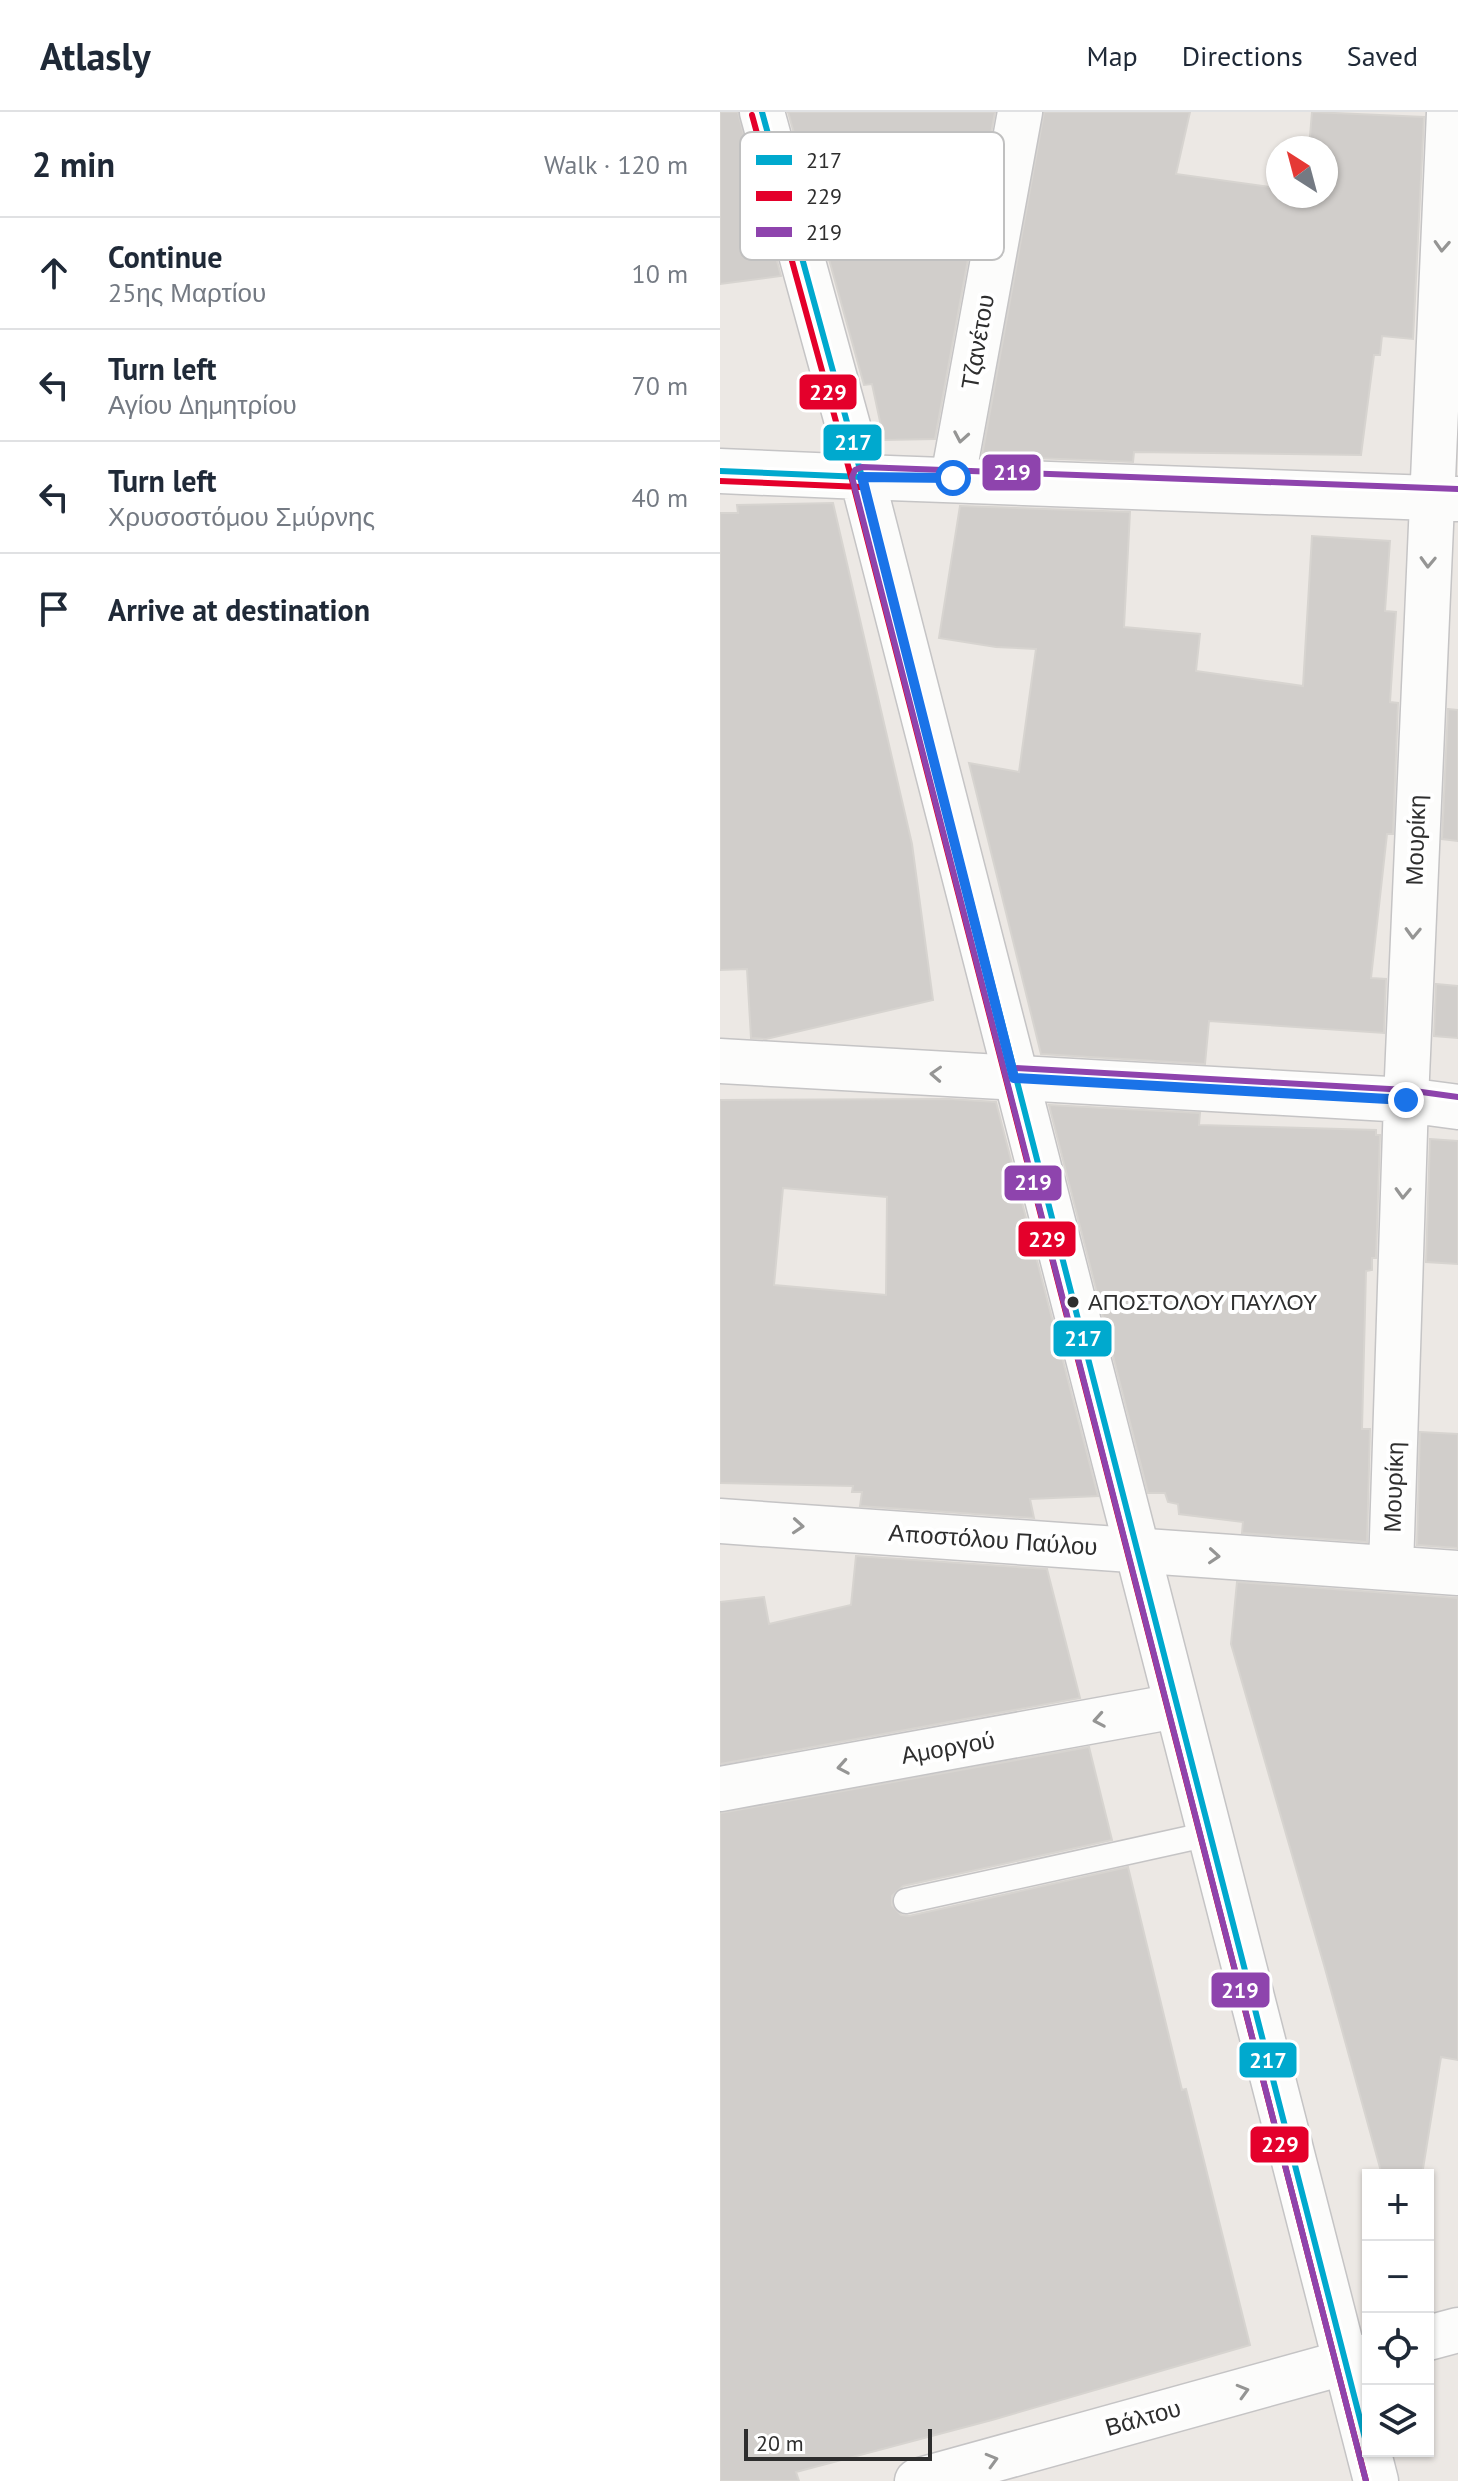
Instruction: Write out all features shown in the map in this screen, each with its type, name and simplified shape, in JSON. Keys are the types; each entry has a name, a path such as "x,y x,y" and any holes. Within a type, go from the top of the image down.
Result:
{"street":[{"path":"762,112 767,132"},
{"name":"Τζανέτου","path":"1004,199 1020,112"},
{"name":"Μουρίκη","path":"1391,1568 1406,1100 1444,498 1449,112"},
{"path":"803,260 862,477 1209,1834 1357,2359 1376,2481"},
{"name":"Τζανέτου","path":"953,478 993,260"},
{"path":"720,471 1444,498"},
{"path":"720,1061 1406,1100 1458,1107"},
{"name":"Αποστόλου Παύλου","path":"720,1521 1458,1573"},
{"name":"Αμοργού","path":"720,1789 1176,1706"},
{"path":"1434,2336 1458,2330"},
{"name":"Βάλτου","path":"917,2481 1357,2359"}],"lane":[{"path":"906,1901 1209,1834"}],"building":[{"path":"720,112 738,112 743,132 740,132 740,260 777,260 781,276 720,284"},
{"path":"788,112 995,112 991,132 794,132"},
{"path":"1044,112 1190,112 1176,174 1266,186 1266,208 1338,208 1338,136 1310,136 1312,112 1424,117 1413,339 1382,336 1380,355 1374,355 1361,455 1134,452 1133,462 982,456"},
{"path":"829,260 968,260 935,439 884,440 872,384 864,385"},
{"path":"833,503 912,844 933,1000 766,1039 751,1038 747,969 720,970 720,513 738,513 737,505"},
{"path":"960,506 1130,512 1124,627 1200,634 1196,671 1303,686 1312,536 1390,541 1385,611 1396,612 1390,702 1398,703 1393,834 1387,834 1371,978 1386,979 1384,1033 1209,1021 1205,1064 1041,1054 969,763 1019,772 1036,649 996,647 939,638"},
{"path":"1448,709 1458,710 1458,841 1442,839"},
{"path":"1436,984 1458,986 1458,1038 1434,1036"},
{"path":"949,1099 996,1102 1098,1496 1030,1499 1034,1518 860,1506 862,1492 852,1492 853,1486 720,1483 720,1100","holes":["783,1188 887,1197 886,1295 774,1285"]},
{"path":"1049,1105 1200,1113 1199,1125 1376,1130 1376,1135 1380,1135 1376,1258 1372,1258 1372,1270 1366,1271 1362,1429 1370,1429 1367,1542 1242,1533 1243,1522 1179,1514 1178,1504 1168,1502 1165,1493 1148,1493"},
{"path":"1430,1139 1458,1141 1458,1264 1426,1262"},
{"path":"1420,1432 1458,1434 1458,1548 1417,1545"},
{"path":"856,1556 1047,1569 1080,1698 720,1764 720,1602 764,1597 769,1624 851,1605"},
{"path":"1237,1582 1458,1598 1458,2060 1441,2057 1423,2169 1380,2169 1231,1644"},
{"path":"1089,1747 1112,1840 903,1886 892,1896 892,1905 901,1915 909,1916 1128,1867 1182,2090 1186,2089 1250,2345 992,2420 796,2472 799,2481 720,2481 720,1813"}],"transit line":[{"name":"217","path":"762,112 767,132"},
{"name":"229","path":"752,115 757,132"},
{"name":"229","path":"792,260 852,480 1366,2481"},
{"name":"217","path":"803,260 862,477 1362,2427"},
{"name":"219","path":"1366,2481 852,477 855,470 862,467 1458,489"},
{"name":"217","path":"720,471 862,477"},
{"name":"229","path":"720,481 862,487"},
{"name":"219","path":"1015,1068 1407,1090 1458,1097"}],"place":[{"name":"ΑΠΟΣΤΟΛΟΥ ΠΑΥΛΟΥ","path":"1073,1302"}],"route":[{"path":"953,478 862,477 1014,1078 1406,1100"}]}
